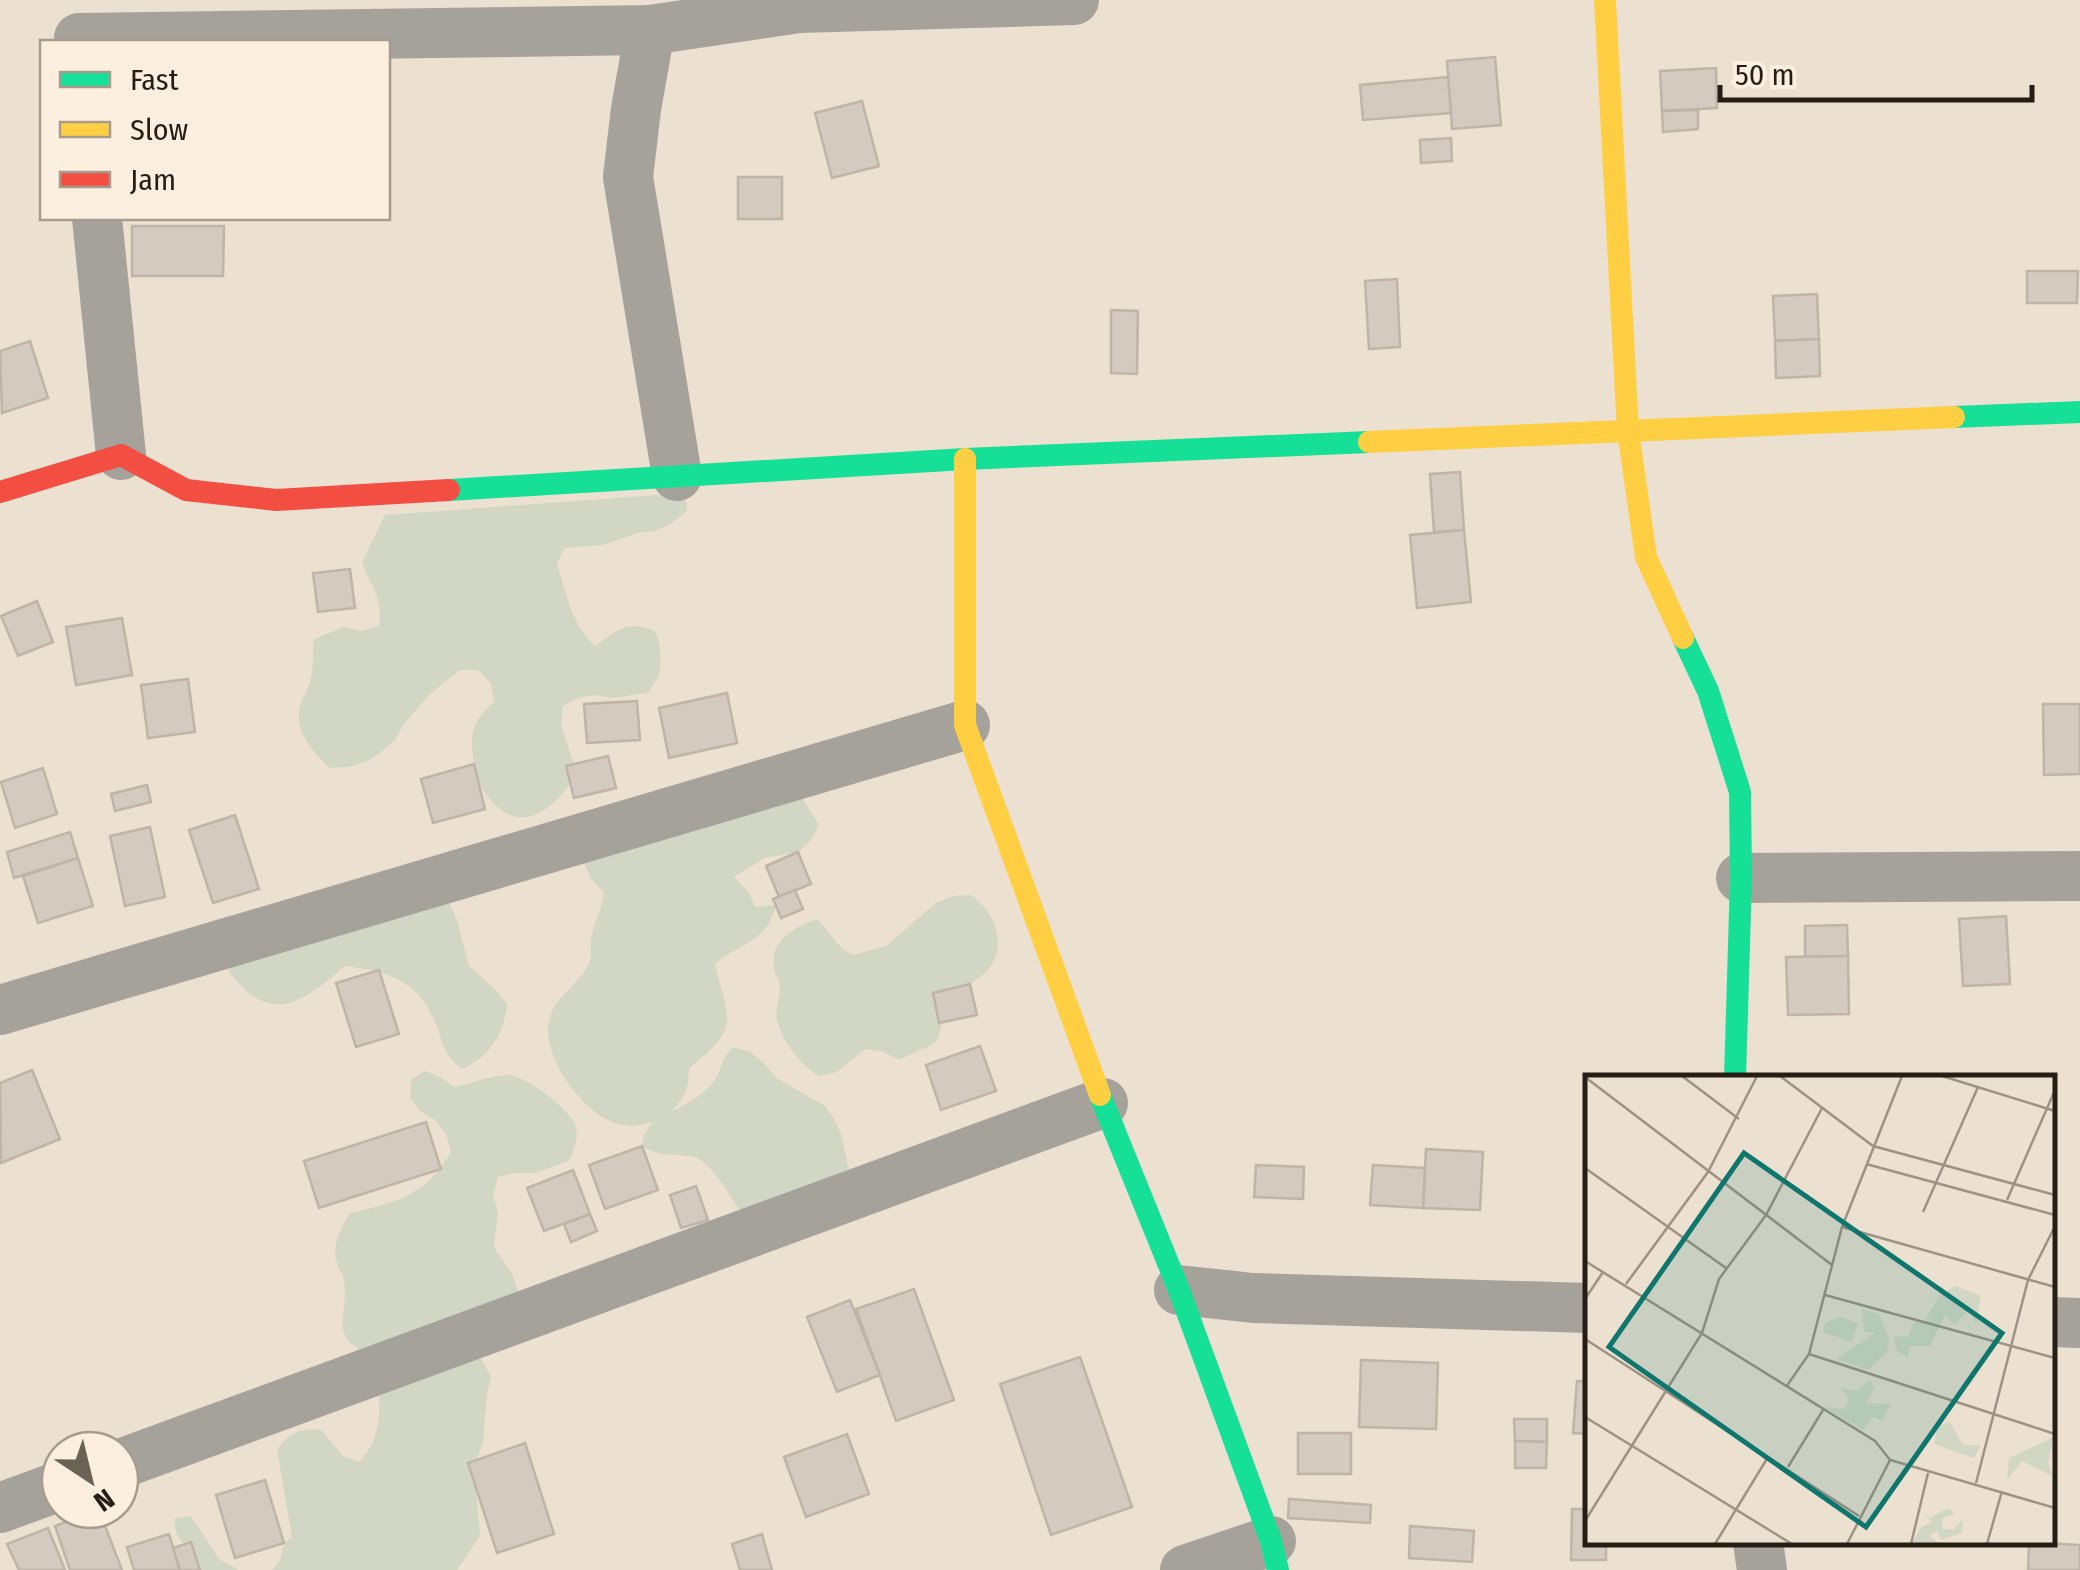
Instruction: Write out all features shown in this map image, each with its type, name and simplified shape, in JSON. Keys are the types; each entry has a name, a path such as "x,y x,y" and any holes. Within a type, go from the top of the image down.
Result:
{"street":[{"path":"77,27 650,30 799,4 1074,0"},
{"path":"1605,0 1628,432 1646,557 1708,691 1740,792 1735,1075"},
{"path":"650,30 628,177 677,476"},
{"path":"97,220 121,455"},
{"path":"0,492 121,455 186,490 276,500 965,459 2080,412"},
{"path":"965,459 965,725 1103,1103 1180,1290 1274,1555 1186,1570"},
{"path":"0,1010 965,725"},
{"path":"1741,878 2080,876"},
{"path":"140,1457 1103,1103"},
{"path":"1180,1290 1253,1298 1585,1308"},
{"path":"2055,1322 2080,1323"},
{"path":"0,1508 40,1493"},
{"path":"1758,1545 1762,1570"}],"green space":[{"path":"685,493 687,511 655,531 603,545 564,548 557,564 571,608 587,637 595,646 630,626 655,631 660,662 658,681 657,678 649,692 614,698 595,695 563,706 561,725 577,774 542,811 520,817 508,814 491,801 480,784 474,764 473,733 494,701 491,684 478,670 460,670 429,695 395,740 365,762 329,768 310,746 301,730 299,713 311,676 314,639 344,627 361,631 379,626 378,599 362,562 385,515"},
{"path":"801,796 819,825 811,840 798,852 765,858 734,877 748,891 755,907 776,905 760,934 715,964 727,1022 717,1043 689,1068 685,1091 672,1111 709,1087 733,1047 751,1052 775,1077 825,1106 842,1137 849,1171 758,1211 740,1210 705,1163 642,1146 652,1122 621,1125 607,1120 579,1097 557,1065 548,1032 550,1017 590,960 591,937 604,892 584,864 595,832"},
{"path":"440,892 457,920 469,966 507,1003 494,1042 481,1058 462,1069 447,1053 428,1007 409,987 387,975 345,966 300,999 273,1004 244,989 229,972 229,954"},
{"path":"971,895 992,920 997,951 987,971 949,1011 938,1040 899,1060 865,1049 837,1072 819,1076 799,1059 783,1037 777,1016 780,986 774,957 786,936 817,919 853,955 886,946 937,902"},
{"path":"425,1071 454,1087 501,1075 524,1080 571,1117 576,1143 569,1161 535,1173 498,1177 493,1195 498,1213 494,1247 518,1291 511,1309 370,1355 348,1340 344,1332 344,1281 336,1259 336,1245 350,1213 382,1205 420,1188 451,1152 446,1134 410,1098 411,1080"},
{"path":"466,1353 482,1360 491,1377 475,1476 480,1536 457,1570 272,1570 280,1561 284,1543 292,1537 277,1450 286,1439 295,1433 320,1429 343,1456 359,1462 377,1430 379,1393"},
{"path":"191,1516 219,1559 239,1570 200,1570 197,1557 181,1541 175,1528 174,1519"}],"building":[{"path":"1495,57 1501,125 1452,129 1447,61"},
{"path":"1716,68 1717,108 1662,111 1660,71"},
{"path":"1448,77 1451,113 1363,120 1360,85"},
{"path":"862,101 879,166 832,178 815,113"},
{"path":"1698,110 1698,129 1663,132 1662,111"},
{"path":"1451,138 1452,161 1421,163 1420,140"},
{"path":"738,177 782,177 782,219 738,219"},
{"path":"132,226 224,226 223,276 132,276"},
{"path":"2027,271 2078,271 2077,303 2027,303"},
{"path":"1397,279 1400,347 1369,349 1365,281"},
{"path":"1817,294 1819,339 1775,341 1773,296"},
{"path":"1111,310 1138,311 1137,374 1111,373"},
{"path":"1819,339 1820,376 1776,378 1775,341"},
{"path":"30,341 48,398 2,413 0,351"},
{"path":"1460,472 1464,530 1434,532 1430,474"},
{"path":"1464,530 1471,602 1417,608 1410,535"},
{"path":"350,569 355,608 318,612 313,573"},
{"path":"37,601 53,642 18,656 1,616"},
{"path":"122,618 132,675 76,685 66,627"},
{"path":"188,679 195,732 148,738 141,685"},
{"path":"727,693 737,743 669,758 659,708"},
{"path":"637,701 640,740 587,743 584,704"},
{"path":"2043,704 2080,704 2080,774 2044,775"},
{"path":"608,756 616,788 574,798 566,766"},
{"path":"474,764 485,809 433,823 421,779"},
{"path":"43,768 57,814 15,828 1,782"},
{"path":"147,785 151,802 115,811 111,794"},
{"path":"235,815 259,889 213,903 189,830"},
{"path":"150,827 165,897 125,906 110,836"},
{"path":"70,832 78,858 14,878 7,852"},
{"path":"798,852 811,884 779,897 766,866"},
{"path":"78,858 93,906 38,923 23,876"},
{"path":"795,890 803,909 781,918 773,899"},
{"path":"2006,916 2010,984 1963,986 1959,919"},
{"path":"1847,925 1848,956 1805,957 1805,926"},
{"path":"1848,956 1849,1014 1788,1015 1786,957"},
{"path":"379,970 399,1034 356,1047 336,983"},
{"path":"970,984 977,1015 939,1023 933,993"},
{"path":"980,1046 996,1091 941,1110 926,1065"},
{"path":"32,1070 60,1139 1,1163 0,1083"},
{"path":"426,1122 441,1169 319,1208 304,1161"},
{"path":"642,1146 658,1190 605,1209 589,1165"},
{"path":"1426,1149 1483,1152 1480,1210 1423,1208"},
{"path":"1256,1165 1304,1167 1303,1199 1254,1197"},
{"path":"1373,1165 1425,1168 1423,1208 1370,1205"},
{"path":"573,1170 590,1214 544,1231 527,1188"},
{"path":"696,1186 708,1220 681,1228 670,1195"},
{"path":"590,1214 597,1231 571,1242 564,1224"},
{"path":"914,1289 954,1400 896,1421 856,1309"},
{"path":"850,1300 880,1375 837,1392 807,1317"},
{"path":"1080,1357 1132,1507 1051,1535 1000,1384"},
{"path":"1361,1360 1438,1363 1436,1429 1359,1427"},
{"path":"1577,1381 1585,1382 1585,1434 1573,1433"},
{"path":"1514,1419 1547,1419 1547,1442 1515,1441"},
{"path":"1298,1433 1351,1433 1351,1474 1298,1474"},
{"path":"847,1434 869,1494 806,1517 784,1457"},
{"path":"1515,1441 1547,1442 1546,1468 1515,1468"},
{"path":"525,1443 554,1534 497,1553 468,1463"},
{"path":"265,1480 284,1543 235,1558 216,1495"},
{"path":"1289,1499 1371,1505 1370,1523 1288,1518"},
{"path":"1572,1509 1585,1509 1585,1545 1606,1545 1606,1560 1571,1560"},
{"path":"1410,1526 1474,1531 1472,1562 1409,1558"},
{"path":"49,1530 65,1570 19,1570 7,1544"},
{"path":"56,1530 107,1530 122,1570 70,1570"},
{"path":"169,1534 180,1570 134,1570 127,1547"},
{"path":"762,1534 772,1570 740,1570 732,1544"},
{"path":"191,1542 200,1570 180,1570 173,1548"},
{"path":"2029,1545 2080,1545 2080,1570 2028,1570"}],"traffic: fast":[{"path":"1954,417 2080,412"},
{"path":"449,490 965,459 1369,442"},
{"path":"1683,638 1708,691 1740,792 1735,1075"},
{"path":"1100,1095 1179,1290 1271,1541 1278,1570"}],"traffic: slow":[{"path":"1605,0 1628,431 1646,557 1683,638"},
{"path":"1369,442 1954,417"},
{"path":"965,459 965,725 1100,1095"}],"traffic: jam":[{"path":"0,492 121,455 186,490 276,500 449,490"}]}
